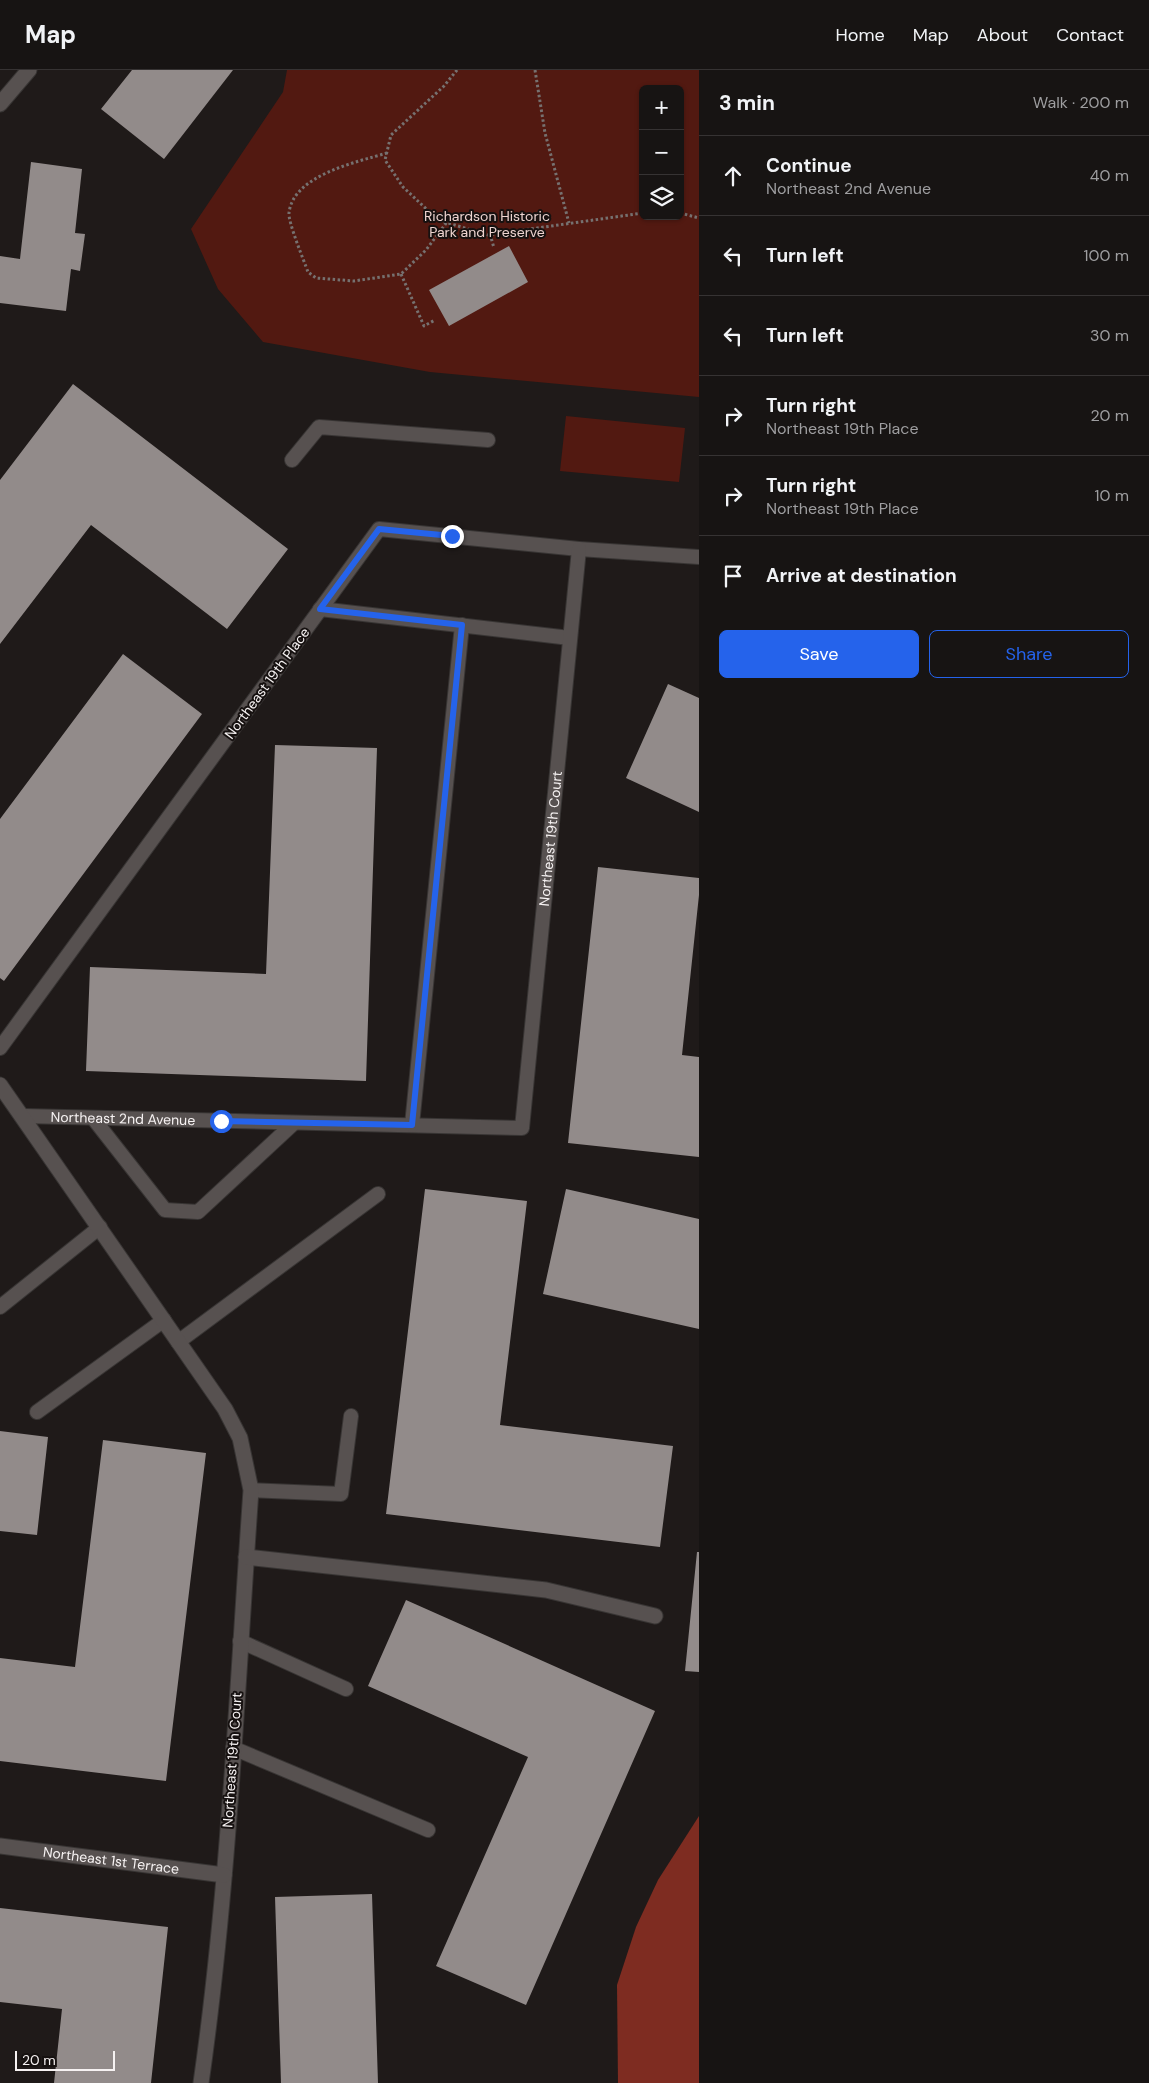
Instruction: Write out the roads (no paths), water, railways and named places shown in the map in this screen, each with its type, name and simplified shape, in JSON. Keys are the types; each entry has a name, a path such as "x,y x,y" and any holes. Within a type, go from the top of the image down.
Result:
{"street":[{"path":"0,104 30,70"},
{"name":"Northeast 2nd Avenue","path":"0,1085 225,1409 240,1438"},
{"name":"Northeast 19th Court","path":"201,2083 213,2000 224,1875 251,1490 240,1438"},
{"path":"246,1557 546,1590 655,1616"},
{"name":"Northeast 1st Terrace","path":"0,1846 224,1875"}],"lane":[{"path":"292,460 319,427 488,440"},
{"name":"Northeast 19th Place","path":"0,1048 379,529 579,549 699,557"},
{"name":"Northeast 19th Court","path":"522,1128 579,549"},
{"path":"320,609 570,638"},
{"path":"412,1125 462,625"},
{"name":"Northeast 2nd Avenue","path":"23,1116 522,1128"},
{"path":"93,1118 164,1210 198,1212 294,1123"},
{"path":"178,1342 378,1194"},
{"path":"0,1307 100,1227"},
{"path":"37,1412 164,1320"},
{"path":"251,1490 341,1494 350,1416"},
{"path":"240,1641 346,1689"},
{"path":"233,1748 428,1830"}],"park label":[{"name":"Richardson Historic Park and Preserve","path":"487,224"}]}
